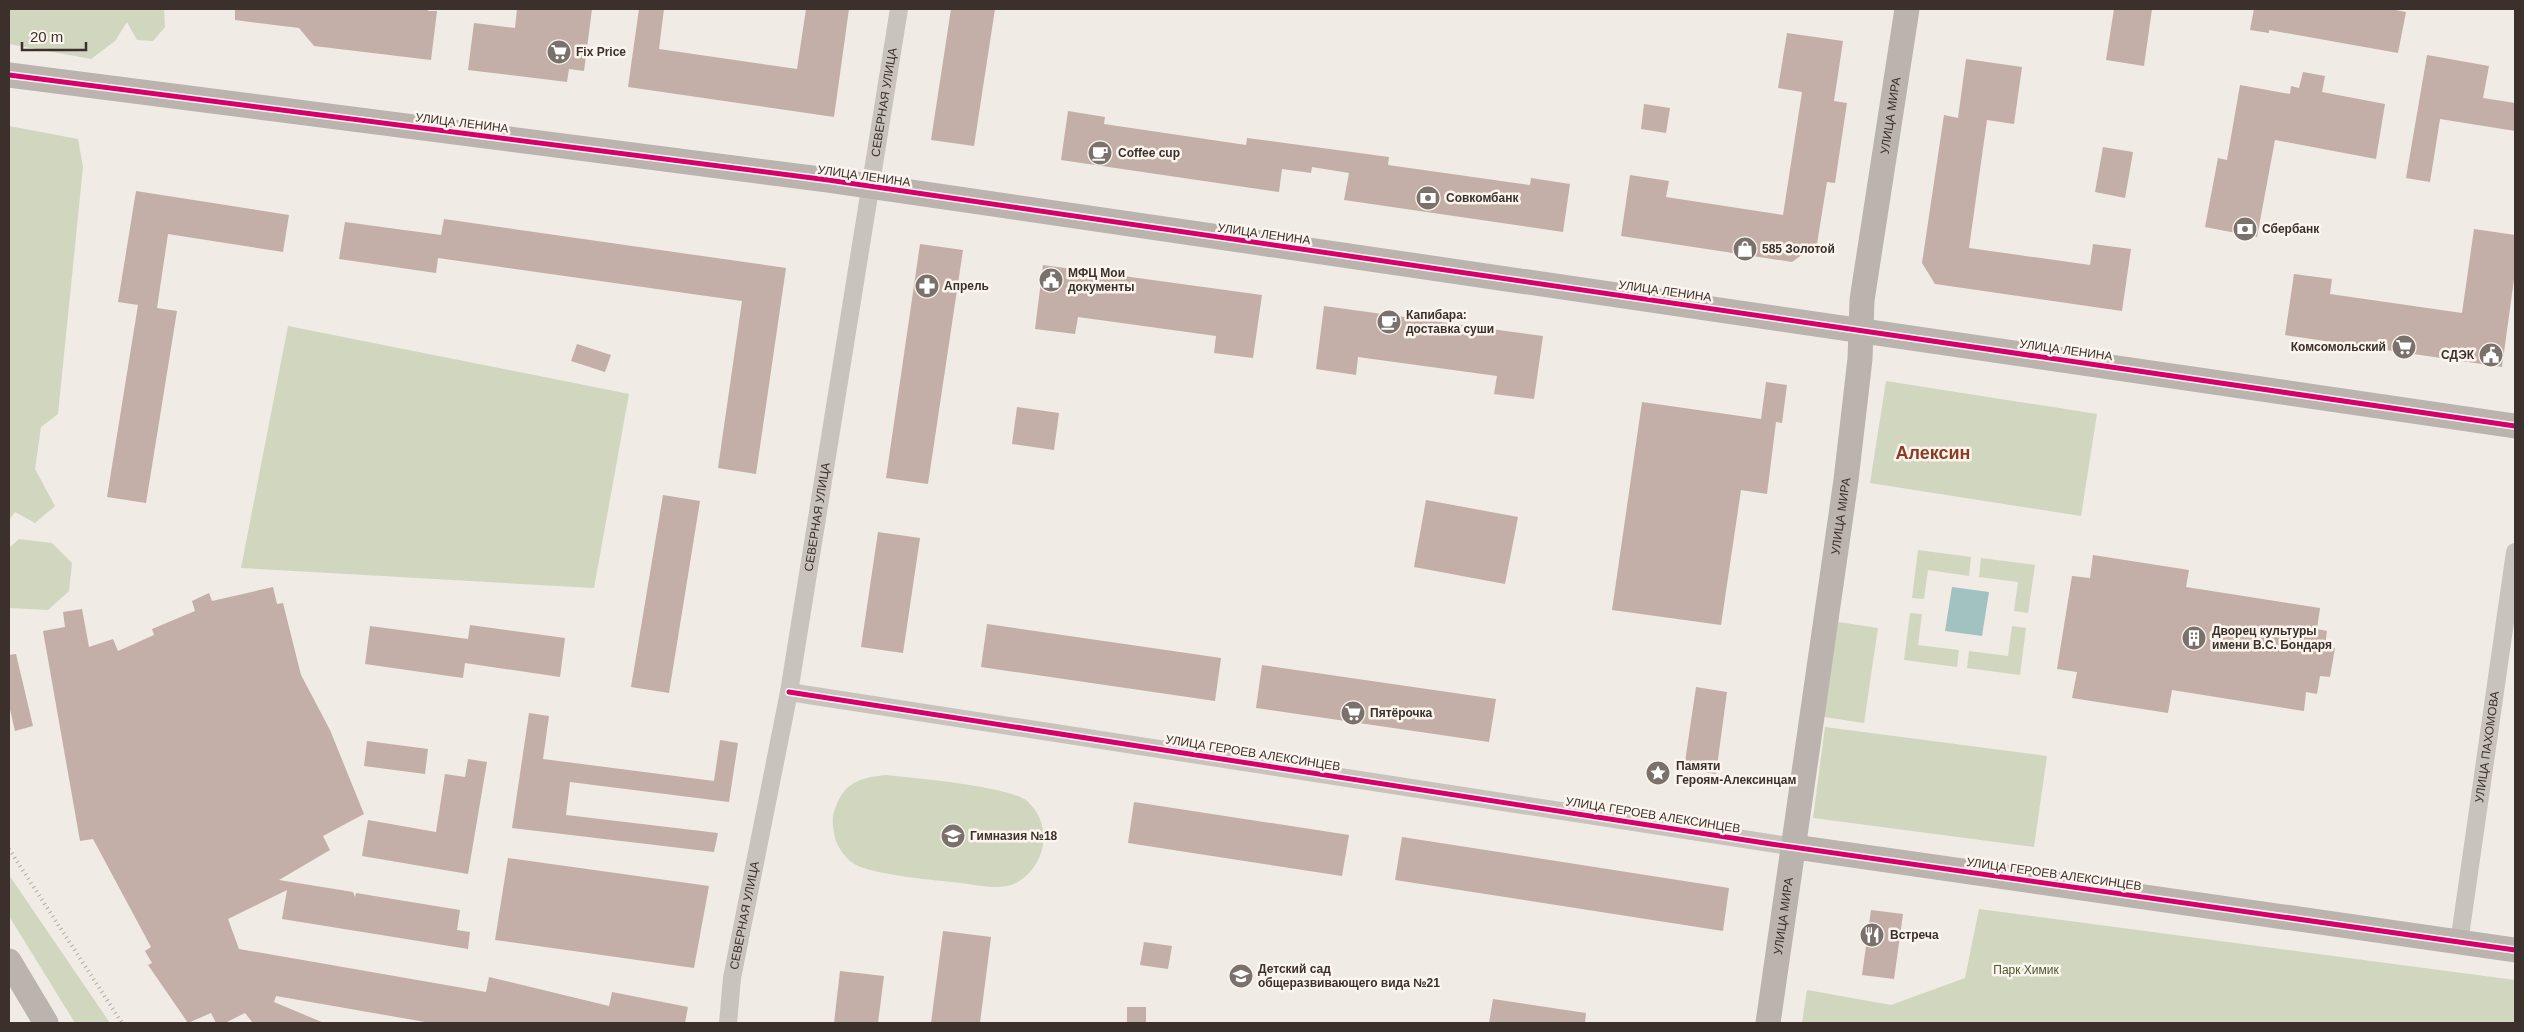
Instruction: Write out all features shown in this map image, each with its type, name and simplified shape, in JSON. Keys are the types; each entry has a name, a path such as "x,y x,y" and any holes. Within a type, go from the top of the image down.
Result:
{"street":[{"name":"СЕВЕРНАЯ УЛИЦА","path":"728,1023 732,978 790,692 899,9"},
{"name":"УЛИЦА МИРА","path":"1768,1023 1795,848 1846,480 1860,359 1859,329 1864,284 1907,9"},
{"name":"УЛИЦА ЛЕНИНА","path":"9,75 872,187 1859,329 2515,426"},
{"name":"УЛИЦА ПАХОМОВА","path":"2459,943 2515,552"},
{"name":"УЛИЦА ГЕРОЕВ АЛЕКСИНЦЕВ","path":"790,692 1795,848 2515,950"},
{"path":"9,961 46,1023"}],"green space":[{"path":"9,9 164,9 165,27 153,41 137,40 127,22 115,41 91,59 9,44"},
{"path":"9,126 78,139 83,167 58,414 41,427 35,469 55,506 35,523 15,512 9,520"},
{"path":"288,326 629,394 594,588 241,568"},
{"path":"1886,381 2097,414 2081,516 1870,483"},
{"path":"19,539 52,543 72,563 69,591 48,610 9,608 9,548"},
{"path":"1918,550 1971,557 1969,576 1928,570 1924,599 1912,598"},
{"path":"1981,558 2035,565 2028,613 2014,611 2018,582 1979,577"},
{"path":"1910,613 1922,614 1918,645 1959,650 1957,667 1904,660"},
{"path":"1838,622 1878,628 1864,723 1824,717"},
{"path":"2012,626 2026,628 2020,675 1967,668 1969,651 2008,656"},
{"path":"1825,727 2047,756 2034,847 1813,818"},
{"path":"886,775 982,787 1001,791 1027,801 1036,811 1043,833 1043,845 1034,867 1016,883 992,887 888,874 859,866 850,861 841,851 835,836 833,819 836,806 845,791 855,782"},
{"path":"9,875 110,1023 75,1023 9,916"},
{"name":"Парк Химик","path":"1979,909 2515,980 2515,1023 1802,1023 1807,990 1891,1005 1965,978"}],"water":[{"path":"1952,587 1989,592 1982,636 1945,631"}],"building":[{"path":"235,9 428,9 428,11 437,11 431,60 314,46 299,28 235,20"},
{"path":"517,9 592,9 584,71 569,69 567,82 468,70 474,23 515,28"},
{"path":"639,9 664,9 659,49 797,69 806,9 849,9 834,117 628,87"},
{"path":"951,9 995,9 974,146 931,140"},
{"path":"2114,9 2152,9 2144,66 2106,60"},
{"path":"2254,9 2390,9 2406,12 2398,53 2269,30 2269,33 2250,30"},
{"path":"1787,33 1843,41 1834,101 1847,103 1835,183 1827,182 1817,244 1792,262 1621,236 1630,175 1669,181 1666,197 1783,215 1802,92 1778,88"},
{"path":"2427,55 2489,66 2483,98 2515,103 2515,131 2440,119 2430,182 2406,178"},
{"path":"1966,59 2022,67 2014,124 1987,120 1969,248 2090,265 2093,244 2131,249 2122,311 1935,284 1922,263 1944,115 1958,118"},
{"path":"2303,72 2325,76 2322,92 2385,104 2376,159 2275,140 2257,237 2205,227 2218,158 2227,160 2240,85 2290,94 2291,86 2299,88"},
{"path":"1644,104 1670,108 1666,133 1641,129"},
{"path":"1068,111 1105,117 1104,124 1246,145 1247,138 1389,157 1388,165 1530,185 1531,178 1570,184 1563,232 1344,200 1349,173 1312,167 1311,173 1282,169 1279,192 1061,160"},
{"path":"2103,147 2133,152 2125,198 2095,192"},
{"path":"136,191 289,215 283,252 168,234 157,308 177,311 146,503 107,497 138,305 118,302"},
{"path":"444,219 786,268 756,474 718,468 742,301 438,258 436,273 339,259 345,222 441,235"},
{"path":"2474,229 2515,235 2515,272 2502,367 2285,335 2294,274 2332,279 2330,294 2462,313"},
{"path":"920,244 963,250 928,484 886,478"},
{"path":"1043,265 1262,295 1253,358 1214,353 1216,336 1078,317 1075,334 1035,329"},
{"path":"1324,306 1543,336 1534,399 1494,394 1497,376 1358,357 1356,375 1316,369"},
{"path":"577,344 611,355 605,372 571,361"},
{"path":"1766,382 1787,385 1782,423 1776,422 1767,494 1741,490 1721,625 1612,610 1642,402 1761,419"},
{"path":"1017,407 1059,413 1054,450 1012,444"},
{"path":"663,495 700,501 669,693 631,687"},
{"path":"1426,500 1518,517 1505,584 1414,567"},
{"path":"878,532 920,538 903,653 861,647"},
{"name":"Дворец культуры имени В.С. Бондаря","path":"2093,555 2189,570 2186,587 2320,608 2317,629 2327,631 2325,646 2335,648 2330,677 2320,676 2317,694 2306,692 2304,711 2172,690 2168,713 2072,698 2077,672 2057,669 2072,576 2090,578"},
{"path":"273,587 277,604 283,603 301,675 330,730 364,814 323,836 330,850 279,880 353,892 355,897 356,893 460,910 457,930 470,932 468,949 282,919 287,890 228,919 239,949 486,992 489,977 609,1006 612,992 688,1007 685,1023 431,1023 276,996 274,1002 324,1023 253,1023 245,1013 225,1023 216,1023 211,1013 188,1023 148,965 152,963 145,951 151,947 93,839 80,841 43,631 65,627 63,612 82,609 89,647 113,639 118,651 154,635 152,629 195,611 192,601 209,593 212,601"},
{"path":"987,624 1221,658 1215,701 981,667"},
{"path":"470,625 565,638 560,677 465,663 463,678 365,664 370,626 468,639"},
{"path":"16,654 33,726 15,731 9,705 9,655"},
{"path":"1262,665 1496,699 1489,742 1256,708"},
{"path":"1696,687 1727,692 1716,774 1684,769"},
{"path":"529,713 549,716 543,759 714,781 720,740 738,743 729,802 570,782 566,815 718,833 714,852 512,828"},
{"path":"367,741 428,749 425,774 364,766"},
{"path":"468,759 487,762 468,874 362,856 368,820 436,832 445,774 465,777"},
{"path":"1134,802 1349,835 1342,876 1128,843"},
{"path":"1402,837 1729,888 1723,931 1395,880"},
{"path":"508,858 709,886 694,968 495,940"},
{"path":"1871,910 1903,914 1894,979 1862,975"},
{"path":"943,931 991,937 980,1023 931,1023"},
{"path":"1144,942 1172,946 1168,969 1140,965"},
{"path":"840,971 884,976 878,1023 834,1023"},
{"path":"1493,999 1586,1013 1585,1023 1489,1023"},
{"path":"1127,1007 1146,1007 1146,1023 1127,1023"}],"railway":[{"path":"9,849 122,1023"}],"cycle path":[{"path":"9,75 828,180 2515,426"},
{"path":"789,692 1771,844 2515,950"}],"place":[{"name":"Fix Price","path":"559,52"},
{"name":"Coffee cup","path":"1100,153"},
{"name":"Совкомбанк","path":"1428,198"},
{"name":"Сбербанк","path":"2245,229"},
{"name":"585 Золотой","path":"1745,249"},
{"name":"МФЦ Мои документы","path":"1051,280"},
{"name":"Апрель","path":"927,286"},
{"name":"Капибара: доставка суши","path":"1389,322"},
{"name":"Комсомольский","path":"2404,347"},
{"name":"СДЭК","path":"2491,355"},
{"name":"Дворец культуры имени В.С. Бондаря","path":"2194,638"},
{"name":"Пятёрочка","path":"1353,713"},
{"name":"Памяти Героям-Алексинцам","path":"1658,773"},
{"name":"Гимназия №18","path":"953,836"},
{"name":"Встреча","path":"1872,935"},
{"name":"Детский сад общеразвивающего вида №21","path":"1241,976"}],"district":[{"name":"Алексин","path":"1933,453"}]}
